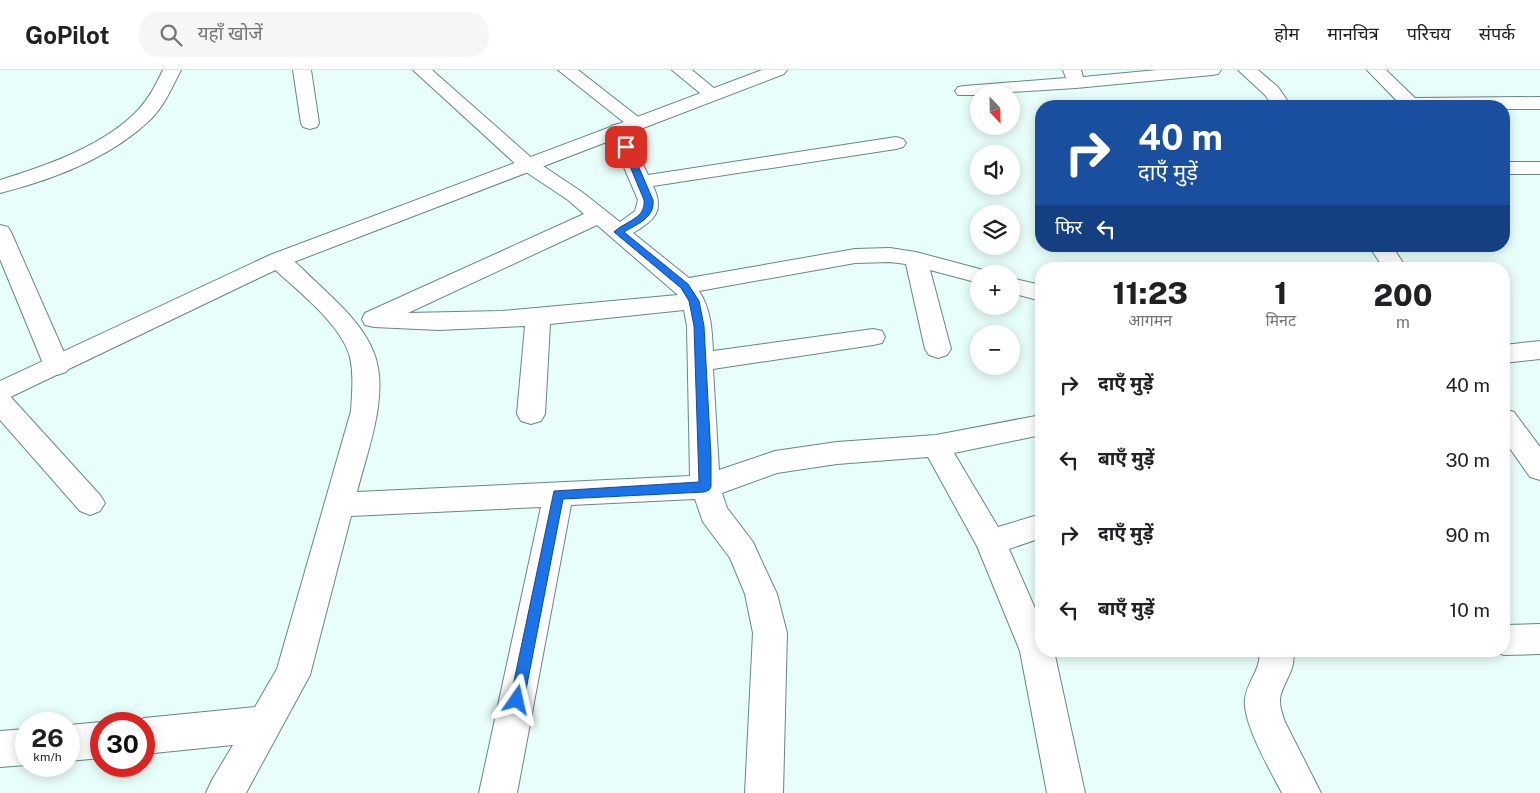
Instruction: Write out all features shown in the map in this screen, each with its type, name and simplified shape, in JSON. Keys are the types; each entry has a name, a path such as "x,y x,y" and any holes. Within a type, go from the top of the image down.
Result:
{"street":[{"path":"0,187 44,173 102,144 127,129 144,115 158,98 172,70"},
{"path":"302,70 310,123"},
{"path":"422,70 527,164 575,196 689,294 699,326 704,487 714,513 742,551 762,594 770,633 764,793"},
{"path":"348,331 608,224 648,213 649,200 641,182 627,126 567,70"},
{"path":"681,70 712,94"},
{"path":"964,91 1035,93 1074,76 1212,70"},
{"path":"1247,70 1272,91 1278,100"},
{"path":"1376,70 1406,100"},
{"path":"0,392 278,260 771,71"},
{"path":"1510,103 1540,103"},
{"path":"641,182 896,143"},
{"path":"1510,168 1540,168"},
{"path":"2,240 57,366"},
{"path":"377,318 433,323 538,317 689,294 855,256 890,255 916,258 970,273"},
{"path":"916,258 938,349"},
{"path":"225,793 293,675 364,410 366,381 361,353 348,331 328,308 278,260"},
{"path":"1020,287 1035,291"},
{"path":"531,414 538,317"},
{"path":"701,362 873,337"},
{"path":"1510,353 1540,350"},
{"path":"0,402 90,503"},
{"path":"339,505 704,487 775,462 837,453 936,446 1035,426"},
{"path":"1510,427 1540,469"},
{"path":"936,446 991,542 1035,646"},
{"path":"498,793 558,494"},
{"path":"991,542 1035,528"},
{"path":"1510,640 1540,638"},
{"path":"1038,657 1066,793"},
{"path":"1278,657 1275,672 1265,685 1262,703 1269,728 1302,793"},
{"path":"155,735 264,724"},
{"path":"0,750 15,748"}],"route":[{"path":"517,700 558,494 704,487 705,457 699,326 694,301 684,286 618,232 648,213 649,207 649,200 626,147"}]}
